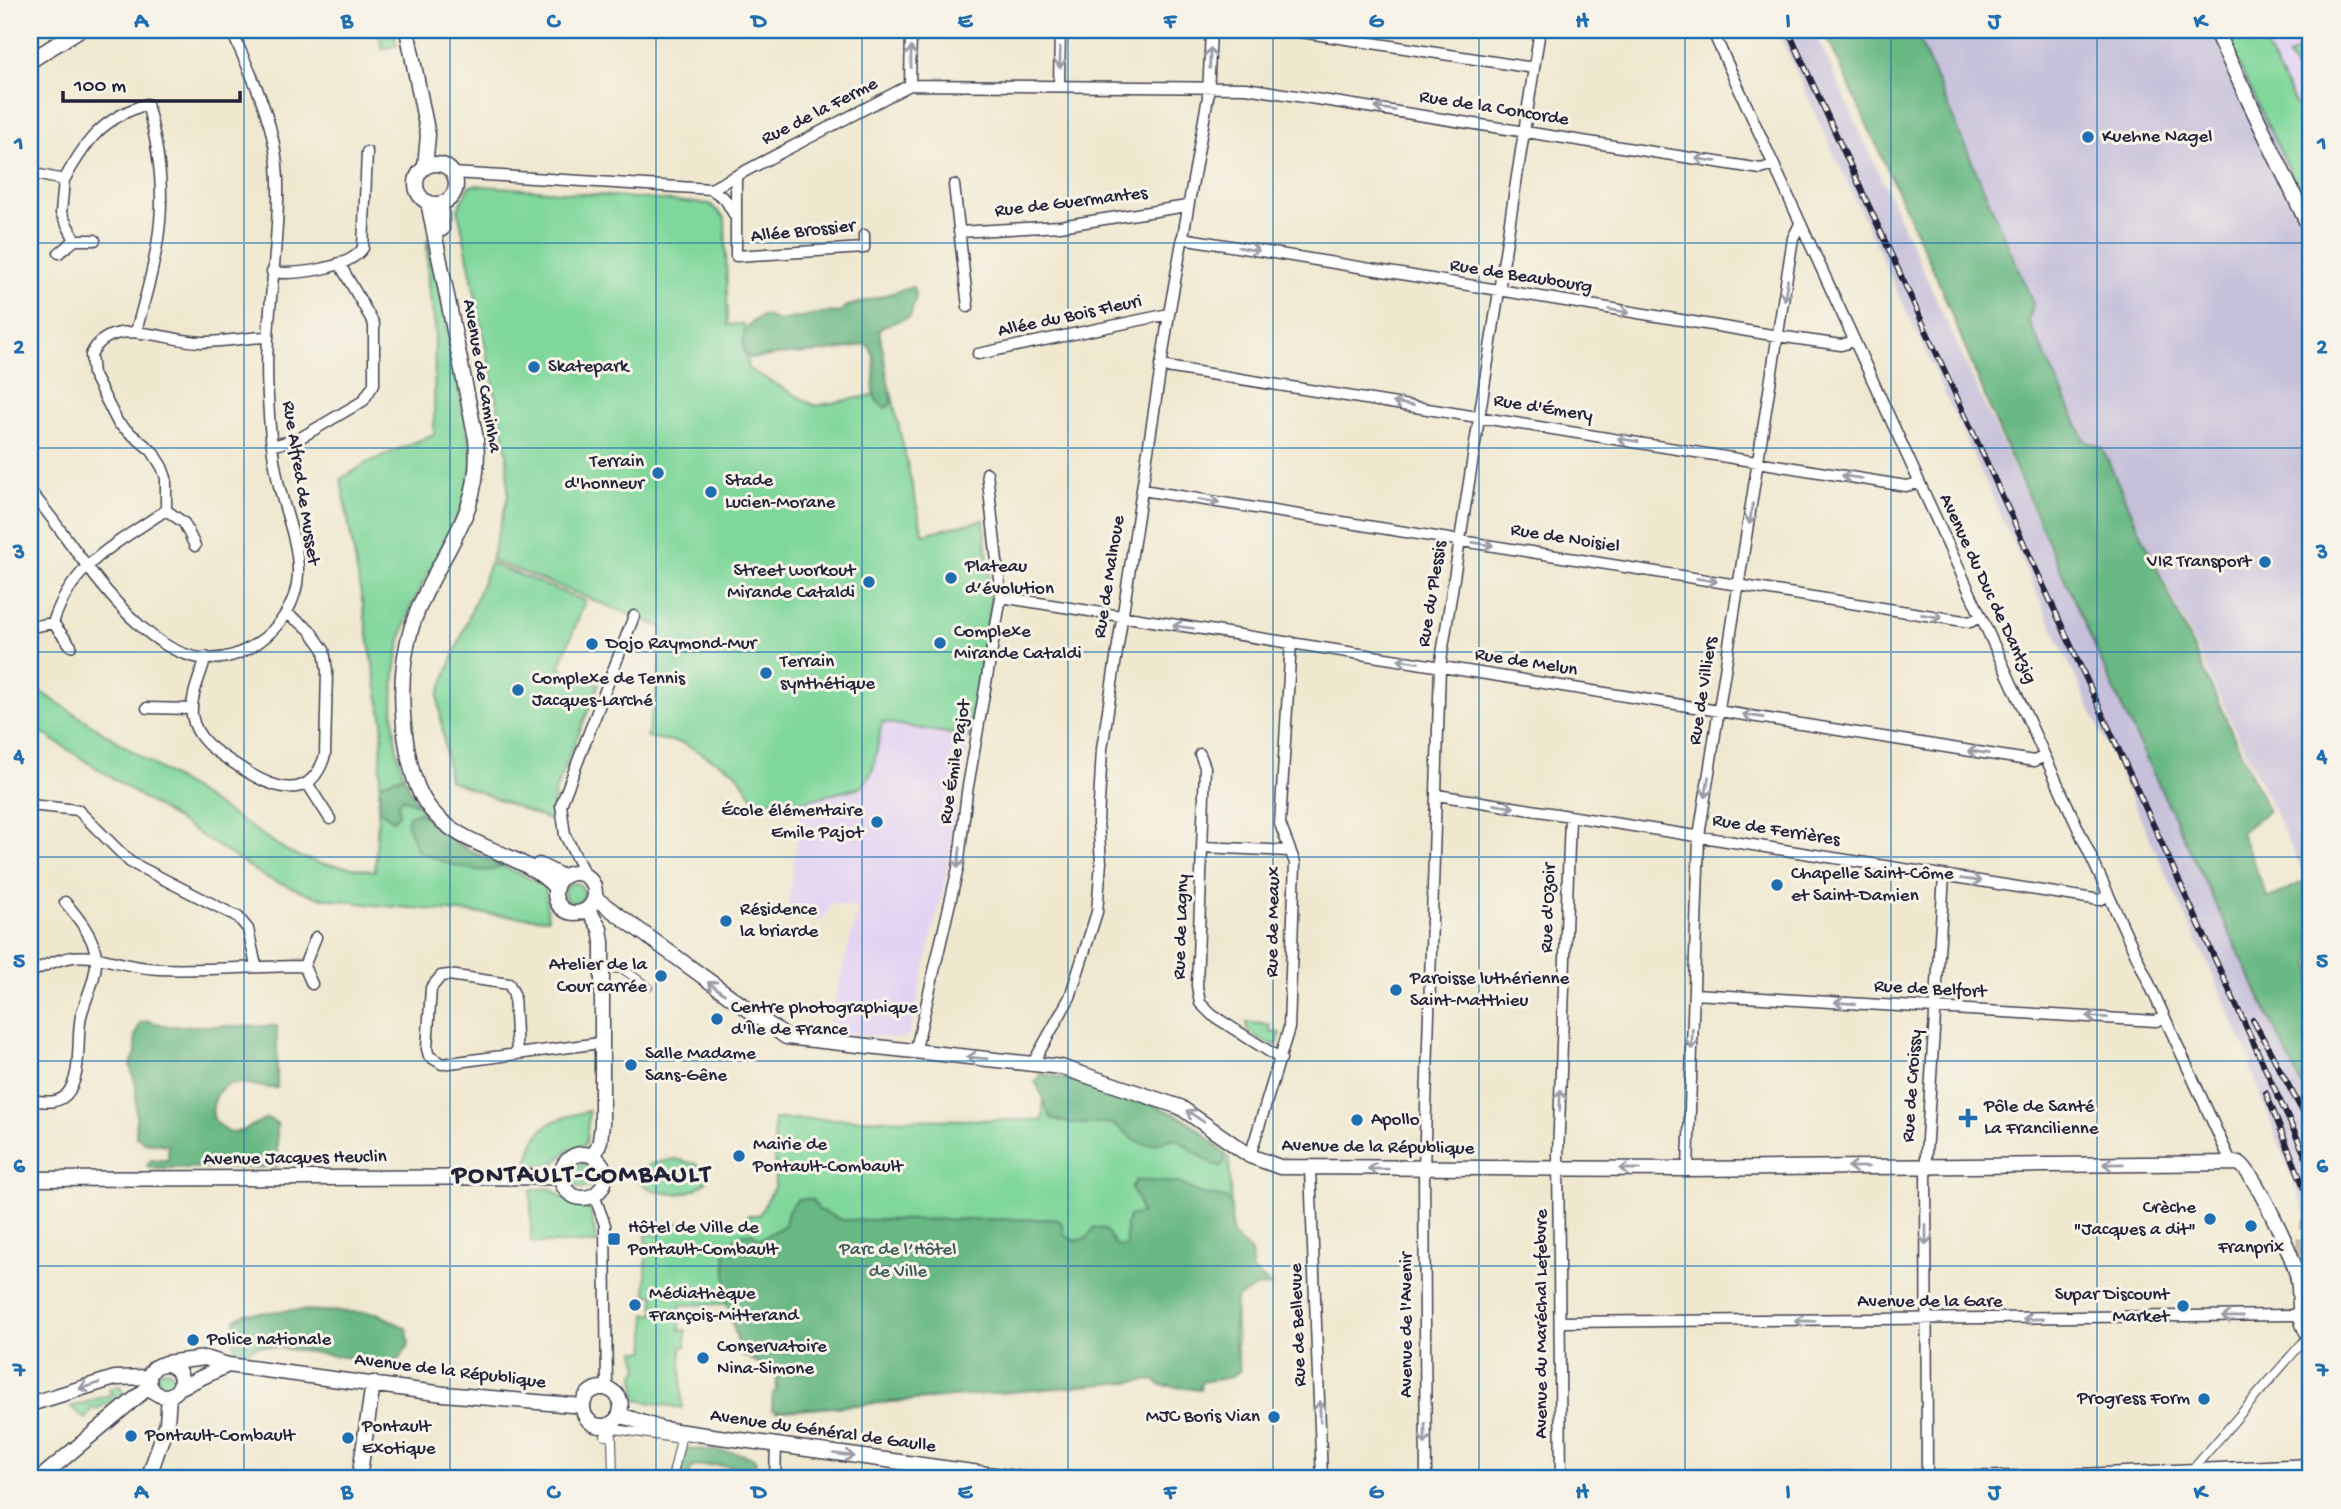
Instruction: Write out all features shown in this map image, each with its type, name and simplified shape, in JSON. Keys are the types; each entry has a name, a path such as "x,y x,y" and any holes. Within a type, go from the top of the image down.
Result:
{"street":[{"path":"30,61 79,30"},
{"name":"Rue Alfred de Musset","path":"30,491 121,608 150,634 178,651 206,657 227,655 252,646 267,636 286,613 297,583 298,562 272,446 266,337 278,179 273,140 264,107 231,30"},
{"path":"407,30 428,135 425,167 418,176 417,188 435,202 455,189 448,169 428,135"},
{"path":"910,85 911,30"},
{"path":"1059,85 1060,30"},
{"name":"Rue de Malnoue","path":"1032,1063 1070,997 1097,912 1101,863 1099,785 1121,618 1160,366 1209,86 1212,30"},
{"path":"1288,30 1534,68"},
{"name":"Rue du Plessis","path":"1424,1170 1440,667 1540,30"},
{"name":"Avenue du Duc de Dantzig","path":"1712,30 2231,1162"},
{"path":"2215,30 2311,231"},
{"name":"Rue de la Ferme","path":"448,169 711,189 910,85 1209,86"},
{"name":"Rue de la Concorde","path":"1209,86 1245,88 1761,169 1773,165"},
{"path":"75,240 61,213 64,180 82,147 96,131 133,109 147,104 160,161 163,212 156,260 136,331"},
{"path":"272,272 292,274 339,263 359,254 363,248 367,152"},
{"path":"425,167 448,169"},
{"path":"30,173 64,180"},
{"path":"736,177 736,216"},
{"path":"954,185 968,307"},
{"path":"711,189 725,199 736,216"},
{"name":"Avenue de Caminha","path":"435,202 476,439 478,473 470,508 426,593 406,650 401,701 407,751 415,784 436,816 466,838 559,882"},
{"name":"Rue de Guermantes","path":"959,232 1060,226 1187,206"},
{"name":"Allée Brossier","path":"736,216 736,256 864,247 864,235"},
{"name":"Rue de Villiers","path":"1688,1169 1699,836 1760,462 1793,238 1800,224"},
{"name":"Rue de Beaubourg","path":"1182,238 1778,336 1841,345 1854,341"},
{"path":"59,253 75,240 95,240"},
{"path":"272,446 300,438 363,401 374,384 374,324 339,263"},
{"name":"Allée du Bois Fleuri","path":"978,354 1169,314"},
{"path":"166,510 166,478 162,467 152,452 118,423 90,364 94,348 101,341 136,331 201,342 266,337"},
{"name":"Rue d'Émery","path":"1160,366 1906,486 1919,483"},
{"name":"Rue Émile Pajot","path":"915,1053 958,868 967,792 1001,597 987,473"},
{"name":"Rue de Noisiel","path":"1142,490 1970,622 1981,617"},
{"path":"166,510 184,523 195,546"},
{"path":"52,623 65,591 87,565 166,510"},
{"name":"Rue de Melun","path":"1001,597 2034,761 2045,756"},
{"path":"206,657 192,709 201,738 233,763 274,787 292,787 307,783 319,769 325,755 327,661 314,635 286,613"},
{"path":"594,1157 602,1124 600,929 591,904 594,885 585,875 565,835 561,805 634,616"},
{"path":"36,626 52,623"},
{"path":"52,623 71,646"},
{"name":"Rue de Meaux","path":"1250,1157 1289,1028 1295,863 1280,824 1291,642"},
{"path":"148,708 192,709"},
{"name":"Rue de Lagny","path":"1200,754 1205,767 1197,986 1200,1003 1212,1015 1281,1059"},
{"path":"307,783 330,819"},
{"name":"Rue de Ferrières","path":"1437,795 2099,900 2108,895"},
{"path":"30,805 78,810 130,862 238,917 248,929 256,966"},
{"name":"Rue d'Ozoir","path":"1559,1168 1570,817"},
{"path":"1203,847 1290,851"},
{"path":"585,875 572,873 559,882 557,903 566,911 578,914 591,904"},
{"name":"Rue de Croissy","path":"1927,1479 1926,1167 1944,876"},
{"path":"30,1100 60,1100 72,1085 78,1032 97,956 82,924 65,902"},
{"name":"Avenue de la République","path":"591,904 782,1035 915,1053 1061,1067 1180,1107 1250,1157 1280,1167 1424,1170 1688,1169 2231,1162"},
{"path":"312,984 304,965 316,937"},
{"path":"30,973 57,960 97,956 158,969 304,965"},
{"path":"601,968 623,969 648,987"},
{"path":"517,1054 514,994 509,984 449,975 435,981 431,988 427,1049 435,1061 442,1064 600,1044"},
{"name":"Rue de Belfort","path":"1694,994 2156,1021 2164,1017"},
{"path":"574,1156 594,1157 602,1166 605,1178 594,1195 587,1198 572,1195 562,1185 564,1164 574,1156"},
{"path":"2190,1473 2310,1336 2300,1315 2296,1272 2253,1178 2246,1168 2231,1162"},
{"name":"Avenue du Maréchal Lefebvre","path":"1559,1168 1561,1479"},
{"name":"Rue de Bellevue","path":"1310,1169 1322,1479"},
{"name":"Avenue de l'Avenir","path":"1424,1170 1426,1479"},
{"name":"Avenue Jacques Heuclin","path":"30,1179 561,1177"},
{"path":"594,1195 606,1225 607,1388"},
{"name":"Avenue de la Gare","path":"1560,1322 2300,1315"},
{"name":"Avenue de la République","path":"165,1363 205,1358 228,1365 444,1394 583,1405"},
{"path":"39,1479 149,1381 154,1367 165,1363 174,1366 181,1373 148,1479"},
{"path":"149,1381 155,1393 174,1392 228,1365"},
{"path":"30,1404 115,1378 149,1381"},
{"path":"359,1479 373,1383"},
{"path":"607,1388 620,1398 620,1415 612,1424 601,1426 586,1417 583,1405 594,1389 607,1388"},
{"name":"Avenue du Général de Gaulle","path":"620,1415 662,1429 1023,1479"},
{"path":"613,1479 612,1436 604,1436 609,1428 681,1439 672,1479"},
{"path":"775,1479 776,1445"},
{"path":"1783,1479 1927,1479 2190,1473 2311,1466"}],"shaded area":[{"path":"1777,30 1814,30 2124,712 2311,1104 2311,1229 2249,1064 2252,1064 2216,982"},
{"path":"1915,30 2257,30 2311,133 2311,889 2102,449 2085,441 2029,321 2033,303"},
{"path":"2257,30 2311,30 2311,133"},
{"name":"École élémentaire Emile Pajot","path":"882,722 969,737 945,880 909,1035 903,1039 827,1032 858,909 832,903 822,921 787,914 802,802 862,787 873,770"}],"green space":[{"path":"379,30 393,30 397,45 382,49"},
{"path":"1824,30 1915,30 2033,303 2029,321 2085,441 2102,448 2268,811 2241,832 2268,899 2303,882 2311,891 2311,1104 2124,712 2001,436 1937,278"},
{"path":"2222,30 2257,30 2311,133 2311,215"},
{"path":"2311,44 2311,100 2288,56"},
{"name":"Stade Lucien-Morane","path":"474,185 710,204 725,218 728,325 744,324 748,369 815,406 891,392 923,534 984,520 991,599 969,737 882,722 873,770 862,787 799,802 755,800 735,771 682,743 647,737 660,667 662,627 491,560 508,496 507,453 458,209 468,187"},
{"path":"427,238 446,321 472,465 456,520 417,594 407,620 394,681 393,714 397,746 404,776 417,803 435,825 471,850 537,882 539,880 545,887 548,919 374,905 317,897 267,878 30,725 30,685 292,854 319,863 375,871 383,722 341,479 367,463 434,434 435,325 428,287"},
{"path":"913,287 916,297 910,317 883,326 879,330 892,403 885,408 874,395 874,360 872,351 866,344 756,358 749,358 744,352 743,339 747,329 765,315 778,321 829,312 839,313 845,307"},
{"name":"Complexe de Tennis Jacques-Larché","path":"490,563 585,601 559,668 599,684 555,791 552,821 449,780 438,696"},
{"path":"404,775 417,804 403,798 398,804 399,814 393,820 379,810 380,784"},
{"path":"419,812 456,844 501,866 484,870 472,869 435,859 417,850 407,824 409,816"},
{"path":"574,883 581,886 584,893 581,900 574,903 567,900 564,893 567,886"},
{"path":"148,1021 168,1026 277,1026 277,1088 231,1084 223,1087 217,1094 212,1111 216,1122 228,1132 242,1131 267,1118 277,1123 277,1167 151,1168 147,1165 151,1160 168,1160 168,1145 145,1142 136,1137 136,1085 130,1066 136,1053 135,1037 140,1023"},
{"path":"1247,1022 1270,1025 1270,1032 1280,1033 1278,1044 1269,1045 1247,1030"},
{"path":"1040,1074 1116,1092 1172,1114 1203,1133 1225,1154 1225,1162 1220,1166 1212,1164 1176,1138 1156,1144 1144,1144 1111,1124 1072,1123 1051,1118 1035,1082"},
{"name":"Parc de l’Hôtel de Ville","path":"1043,1074 1121,1094 1163,1109 1193,1124 1229,1158 1238,1372 776,1412 777,1372 742,1355 727,1304 680,1305 680,1330 686,1330 686,1347 681,1347 682,1408 636,1400 635,1375 639,1368 635,1351 646,1351 646,1314 654,1314 654,1295 646,1295 646,1234 664,1234 664,1223 748,1224 748,1215 759,1215 775,1186 774,1119 1043,1120"},
{"path":"589,1111 586,1144 569,1150 553,1164 527,1166 530,1152 540,1132 564,1117"},
{"path":"674,1159 696,1164 708,1172 707,1180 690,1191 670,1194 651,1188 634,1177 651,1164"},
{"path":"583,1164 592,1167 595,1176 592,1185 583,1188 574,1185 571,1176 574,1167"},
{"name":"Parc de l’Hôtel de Ville","path":"1136,1180 1179,1183 1199,1193 1226,1198 1231,1204 1232,1235 1251,1252 1253,1271 1272,1286 1256,1287 1236,1299 1233,1337 1240,1370 1232,1377 1201,1382 1200,1390 1161,1385 1153,1380 782,1411 772,1410 773,1393 777,1390 777,1371 742,1355 727,1304 725,1246 738,1236 752,1233 760,1239 785,1225 788,1211 798,1199 812,1199 819,1210 842,1220 1056,1219 1062,1223 1064,1234 1074,1241 1087,1238 1094,1227 1104,1229 1115,1244 1121,1247 1126,1246 1126,1224 1129,1216 1141,1213 1138,1200 1131,1189"},
{"path":"550,1188 571,1204 590,1210 597,1243 531,1243 531,1190"},
{"path":"295,1310 377,1313 407,1329 409,1344 400,1359 388,1363 259,1345 246,1352 234,1349 235,1319 245,1314"},
{"path":"165,1370 172,1373 175,1380 172,1387 165,1390 158,1387 155,1380 158,1373"},
{"path":"120,1386 123,1393 96,1410 93,1407 85,1419 71,1407 112,1394 109,1389"},
{"path":"688,1448 738,1453 754,1458 756,1463 749,1468 714,1465 692,1467 689,1473 691,1479 674,1479 675,1470"}],"tunnel":[{"path":"2311,1216 2304,1246 2311,1276"}],"railway":[{"path":"1788,30 2311,1168"},
{"path":"2253,1020 2311,1127"},
{"path":"2266,1093 2311,1205"}],"place":[{"name":"Kuehne Nagel","path":"2088,137"},
{"name":"Skatepark","path":"534,367"},
{"name":"Terrain d'honneur","path":"658,473"},
{"name":"Stade Lucien-Morane","path":"711,492"},
{"name":"VIR Transport","path":"2265,562"},
{"name":"Plateau d’évolution","path":"951,578"},
{"name":"Street workout Mirande Cataldi","path":"869,582"},
{"name":"Complexe Mirande Cataldi","path":"940,643"},
{"name":"Dojo Raymond-Mur","path":"592,644"},
{"name":"Terrain synthétique","path":"766,673"},
{"name":"Complexe de Tennis Jacques-Larché","path":"518,690"},
{"name":"École élémentaire Emile Pajot","path":"877,822"},
{"name":"Chapelle Saint-Côme et Saint-Damien","path":"1777,885"},
{"name":"Résidence la briarde","path":"726,921"},
{"name":"Atelier de la Cour carrée","path":"661,976"},
{"name":"Paroisse luthérienne Saint-Matthieu","path":"1396,990"},
{"name":"Centre photographique d'Île de France","path":"717,1019"},
{"name":"Salle Madame Sans-Gêne","path":"631,1065"},
{"name":"Pôle de Santé La Francilienne","path":"1968,1118"},
{"name":"Apollo","path":"1357,1120"},
{"name":"Mairie de Pontault-Combault","path":"739,1156"},
{"name":"Crèche \"Jacques a dit\"","path":"2210,1219"},
{"name":"Franprix","path":"2251,1226"},
{"name":"Hôtel de Ville de Pontault-Combault","path":"614,1239"},
{"name":"Médiathèque François-Mitterand","path":"635,1305"},
{"name":"Supar Discount Market","path":"2183,1306"},
{"name":"Police nationale","path":"193,1340"},
{"name":"Conservatoire Nina-Simone","path":"703,1358"},
{"name":"Progress Form","path":"2204,1399"},
{"name":"MJC Boris Vian","path":"1274,1417"},
{"name":"Pontault-Combault","path":"131,1436"},
{"name":"Pontault Exotique","path":"348,1438"}],"district":[{"name":"PONTAULT-COMBAULT","path":"582,1176"}]}
